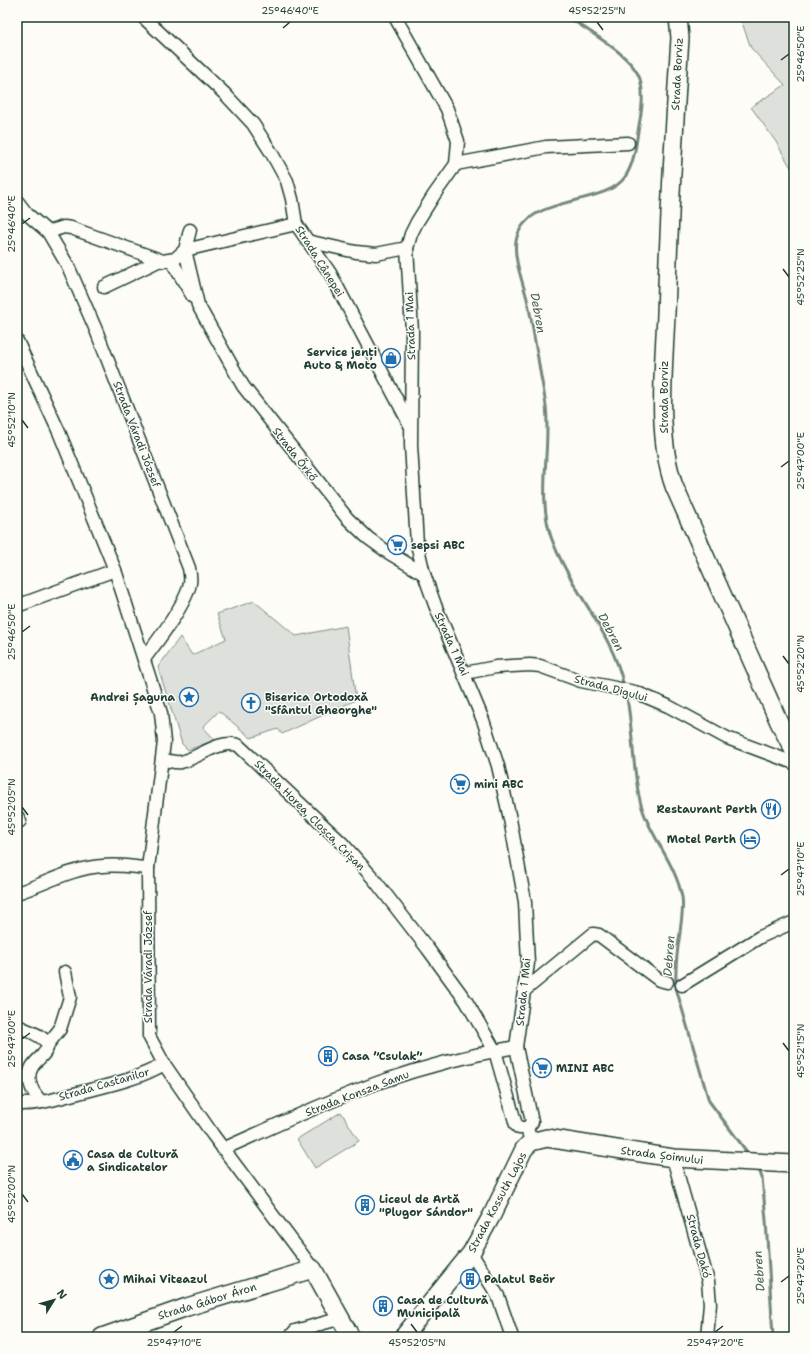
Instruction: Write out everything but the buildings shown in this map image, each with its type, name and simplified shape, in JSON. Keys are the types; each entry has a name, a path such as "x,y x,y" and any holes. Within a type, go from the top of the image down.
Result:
{"main road":[{"name":"Strada Borviz","path":"678,17 680,38 670,186 664,348 665,454 674,486 779,722 794,751"},
{"name":"Strada Șoimului","path":"529,1135 673,1158 743,1163 794,1164"},
{"name":"Strada Kossuth Lajos","path":"403,1337 471,1253 490,1220 524,1149 529,1135"},
{"name":"Strada Váradi József","path":"313,1269 342,1318 351,1337"},
{"name":"Strada Gábor Áron","path":"102,1337 187,1306 313,1269"}],"street":[{"name":"Strada Cânepei","path":"143,17 224,94 253,124 287,181 292,199 296,224 330,273 410,426"},
{"path":"395,17 453,122 458,141 456,164 546,148 628,143"},
{"name":"Strada 1 Mai","path":"456,164 417,222 411,234 407,248 412,331 410,426 417,544 424,574 465,673 483,720 498,766 520,872 525,902 528,963 516,1047 532,1122 529,1135"},
{"name":"Strada Váradi József","path":"17,201 22,217 48,232 68,266 96,330 191,576 188,591 162,635 144,659"},
{"path":"104,287 158,261 170,260 185,250 296,224"},
{"path":"48,232 64,227 71,228 158,261"},
{"name":"Strada Őrkő","path":"190,230 185,250 198,305"},
{"path":"307,241 356,252 376,254 407,248"},
{"name":"Strada Őrkő","path":"170,260 198,305 242,386 327,495 347,518 368,538 424,574"},
{"name":"Strada Váradi József","path":"17,341 59,432 115,570 161,713 164,735 162,760 148,868 148,1030 154,1048 164,1064 223,1149 313,1269"},
{"path":"17,606 115,570"},
{"name":"Strada Digului","path":"465,673 496,667 530,665 540,666 581,681 635,692 668,706 726,738 794,763"},
{"name":"Strada Horea, Cloșca, Crișan","path":"162,760 180,762 217,746 230,743 238,745 253,757 342,843 373,878 466,1001 495,1051"},
{"path":"17,893 88,867 103,865 148,868"},
{"path":"682,985 760,937 794,922"},
{"path":"525,990 593,934 599,935 659,980 667,982"},
{"path":"42,1102 35,1095 31,1086 30,1073 32,1067 48,1050 48,1044 60,1028 70,997 65,972"},
{"path":"17,1025 32,1031 48,1044"},
{"name":"Strada Konsza Samu","path":"223,1149 334,1100 380,1082 446,1063 516,1047"},
{"path":"495,1051 516,1125 529,1135"},
{"name":"Strada Castanilor","path":"17,1104 42,1102 142,1076 164,1064"},
{"name":"Strada Dakó","path":"673,1158 707,1275 710,1304 707,1337"},
{"path":"471,1253 498,1296 512,1337"},
{"path":"290,1337 295,1331 342,1318"}],"shaded area":[{"path":"740,17 794,17 794,173 776,142 751,107 785,85 751,48"},
{"path":"254,601 296,636 346,626 356,700 282,734 278,729 251,738 219,711 203,727 215,740 188,750 182,744 158,667 180,637 192,655 226,639 217,614"},
{"path":"341,1112 359,1141 315,1168 297,1139"}],"waterway":[{"name":"Debren","path":"569,17 611,46 622,55 638,73 642,89 642,101 634,154 628,172 615,187 549,208 534,215 522,226 515,247 530,314 546,406 547,439 545,505 547,521 551,537 559,556 611,648 624,687"},
{"name":"Debren","path":"626,693 639,796 648,822 673,871 683,901 676,960 676,988 709,1101 750,1156"},
{"name":"Debren","path":"759,1169 762,1178 766,1220 773,1337"}],"place":[{"name":"Service jenți Auto & Moto","path":"391,358"},
{"name":"sepsi ABC","path":"397,545"},
{"name":"Andrei Șaguna","path":"189,697"},
{"name":"Biserica Ortodoxă \"Sfântul Gheorghe\"","path":"251,703"},
{"name":"mini ABC","path":"460,784"},
{"name":"Restaurant Perth","path":"771,809"},
{"name":"Motel Perth","path":"750,839"},
{"name":"Casa ”Csulak”","path":"328,1056"},
{"name":"MINI ABC","path":"542,1068"},
{"name":"Casa de Cultură a Sindicatelor","path":"73,1160"},
{"name":"Liceul de Artă \"Plugor Sándor\"","path":"365,1205"},
{"name":"Mihai Viteazul","path":"109,1279"},
{"name":"Palatul Beör","path":"470,1279"},
{"name":"Casa de Cultură Municipală","path":"383,1306"}]}
